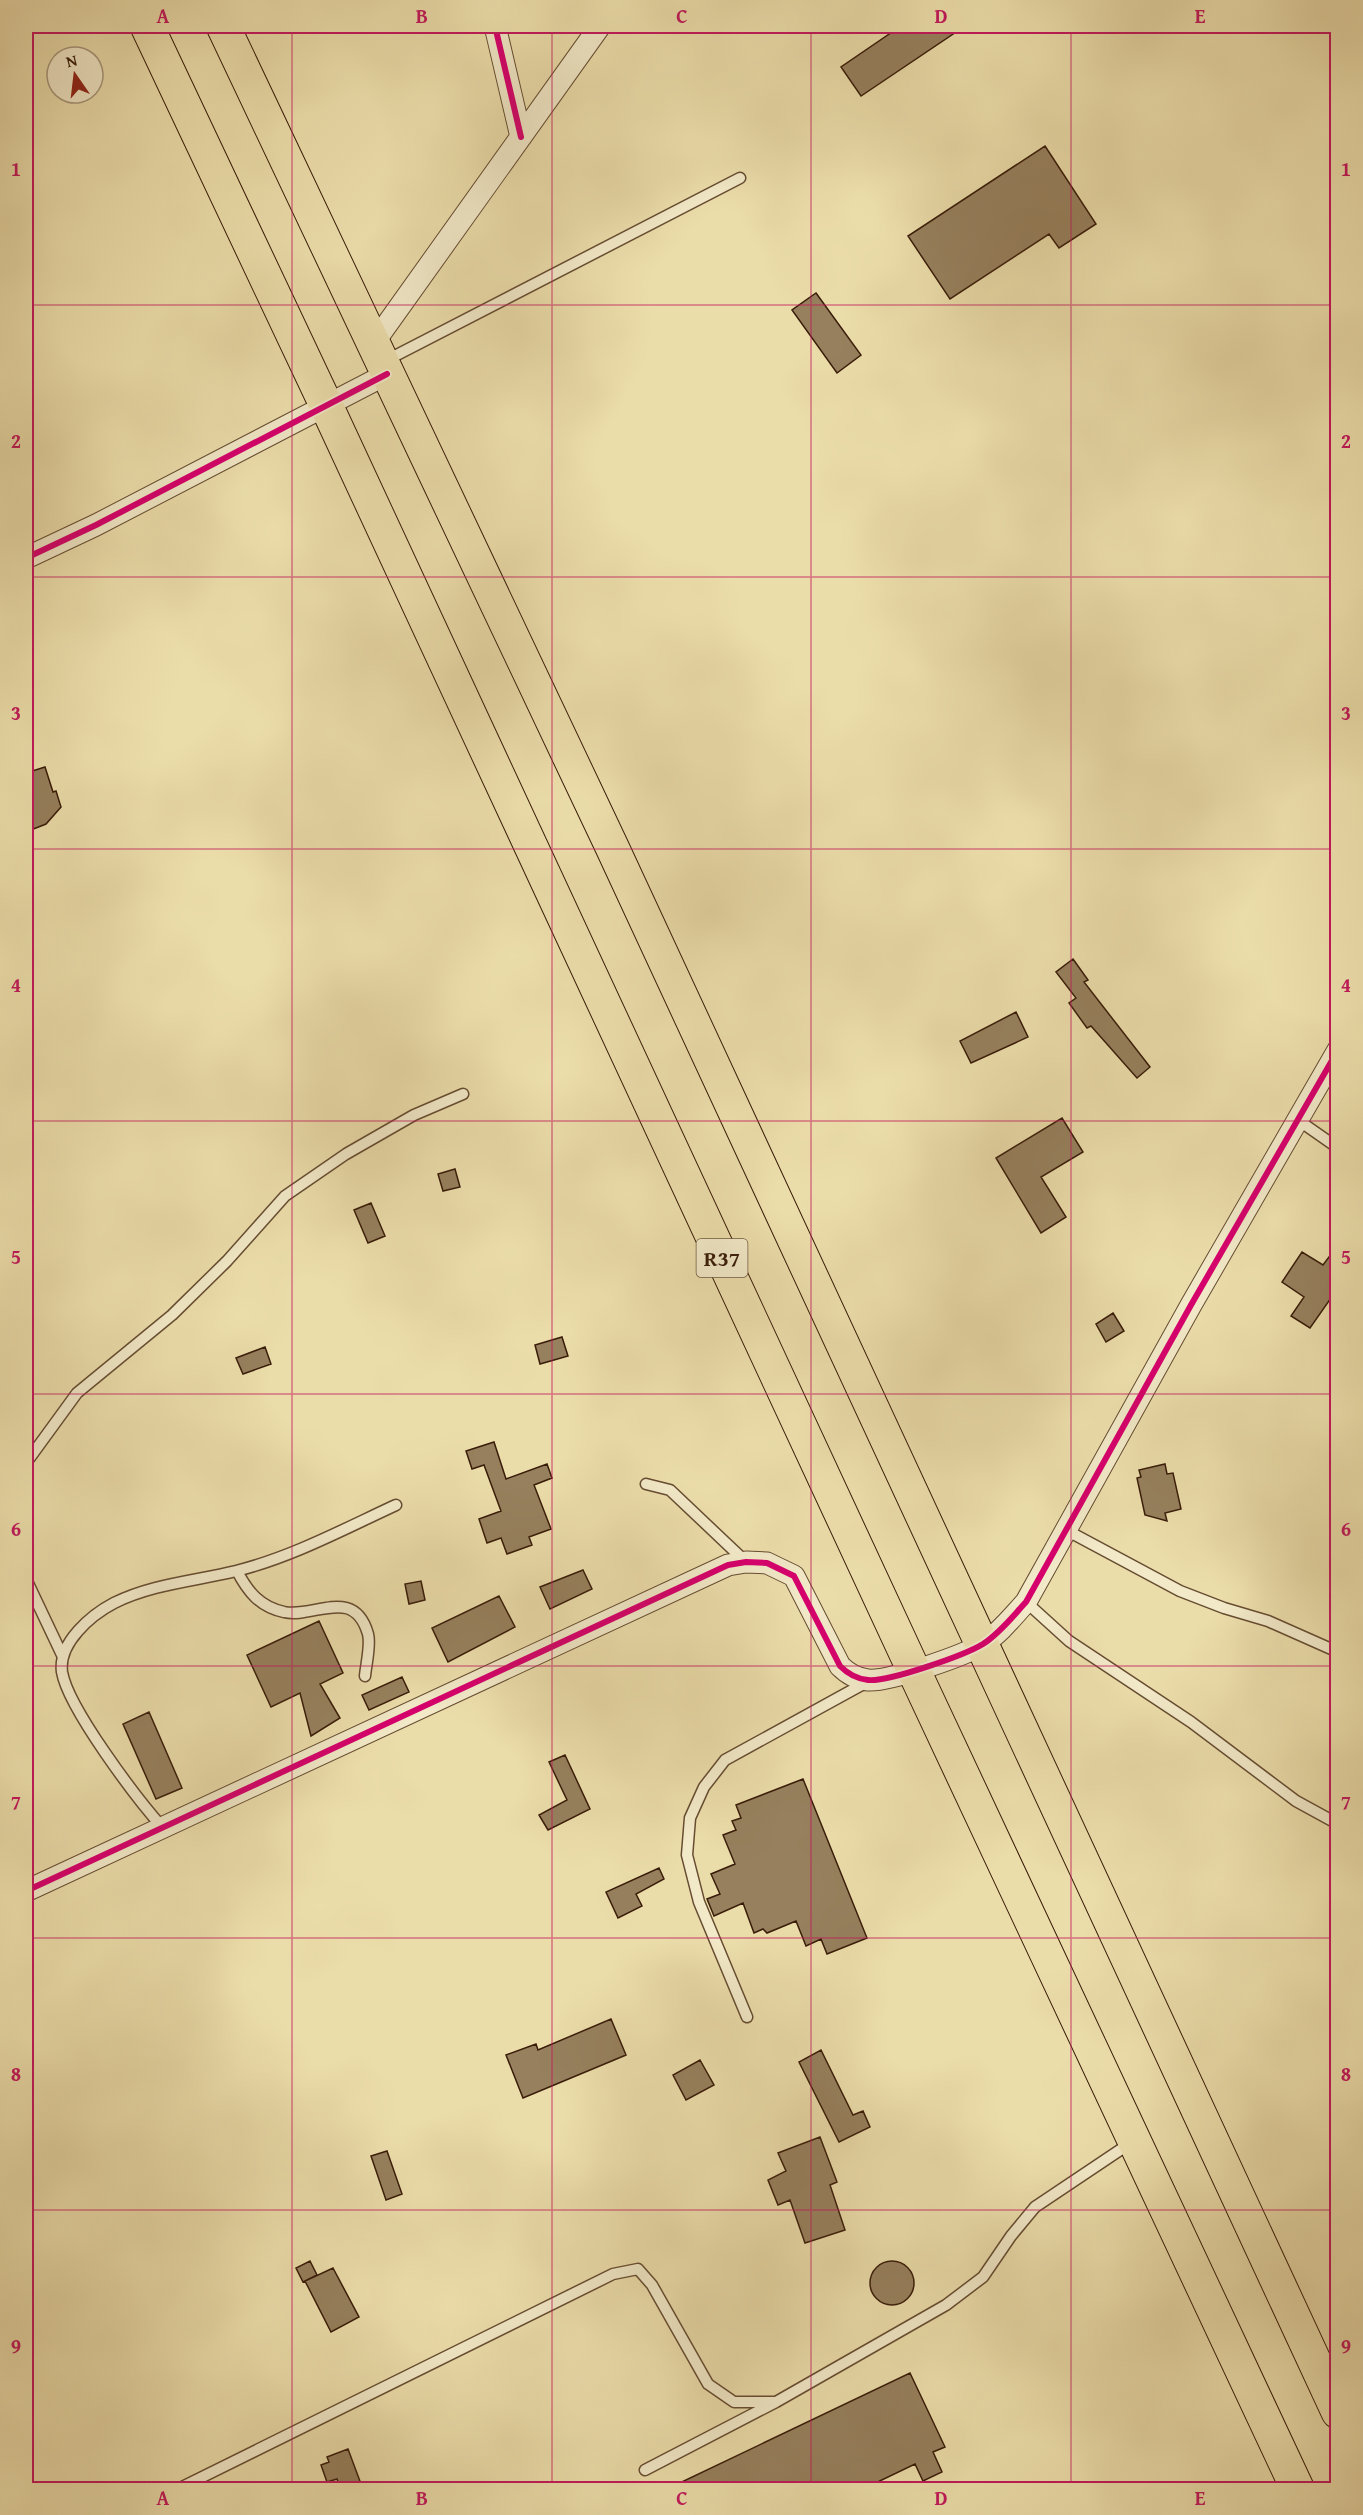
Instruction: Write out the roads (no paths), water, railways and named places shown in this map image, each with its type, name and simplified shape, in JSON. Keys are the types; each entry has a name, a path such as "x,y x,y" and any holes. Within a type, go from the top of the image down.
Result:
{"main road":[{"name":"R37","path":"147,26 1298,2490"},
{"path":"223,26 617,858 1338,2412"}],"street":[{"path":"495,26 521,137"},
{"path":"26,558 96,525 326,405 381,360 521,137 600,26"},
{"path":"26,1891 728,1565 746,1562 767,1563 794,1576 840,1666 848,1674 870,1680 914,1671 982,1644 1001,1629 1026,1602 1338,1050"}],"lane":[{"path":"381,360 740,178"},
{"path":"26,1463 77,1393 172,1315 227,1261 285,1196 346,1154 414,1115 463,1094"},
{"path":"1298,1120 1338,1148"},
{"path":"646,1484 670,1490 746,1562"},
{"path":"164,1828 143,1806 85,1720 68,1690 62,1672 63,1657 73,1638 90,1618 114,1603 155,1587 237,1571 282,1557 396,1505"},
{"path":"1066,1530 1180,1591 1224,1608 1268,1621 1338,1652"},
{"path":"237,1571 248,1592 262,1604 286,1613 343,1606 358,1615 368,1635 365,1676"},
{"path":"26,1580 63,1657"},
{"path":"1026,1602 1070,1641 1191,1722 1296,1800 1338,1824"},
{"path":"747,2017 699,1902 687,1856 690,1818 704,1787 725,1760 870,1680"},
{"path":"645,2470 776,2402 946,2305 983,2277 1011,2236 1035,2207 1135,2140"},
{"path":"176,2490 613,2274 638,2269 652,2285 708,2384 734,2402 776,2402"}]}
